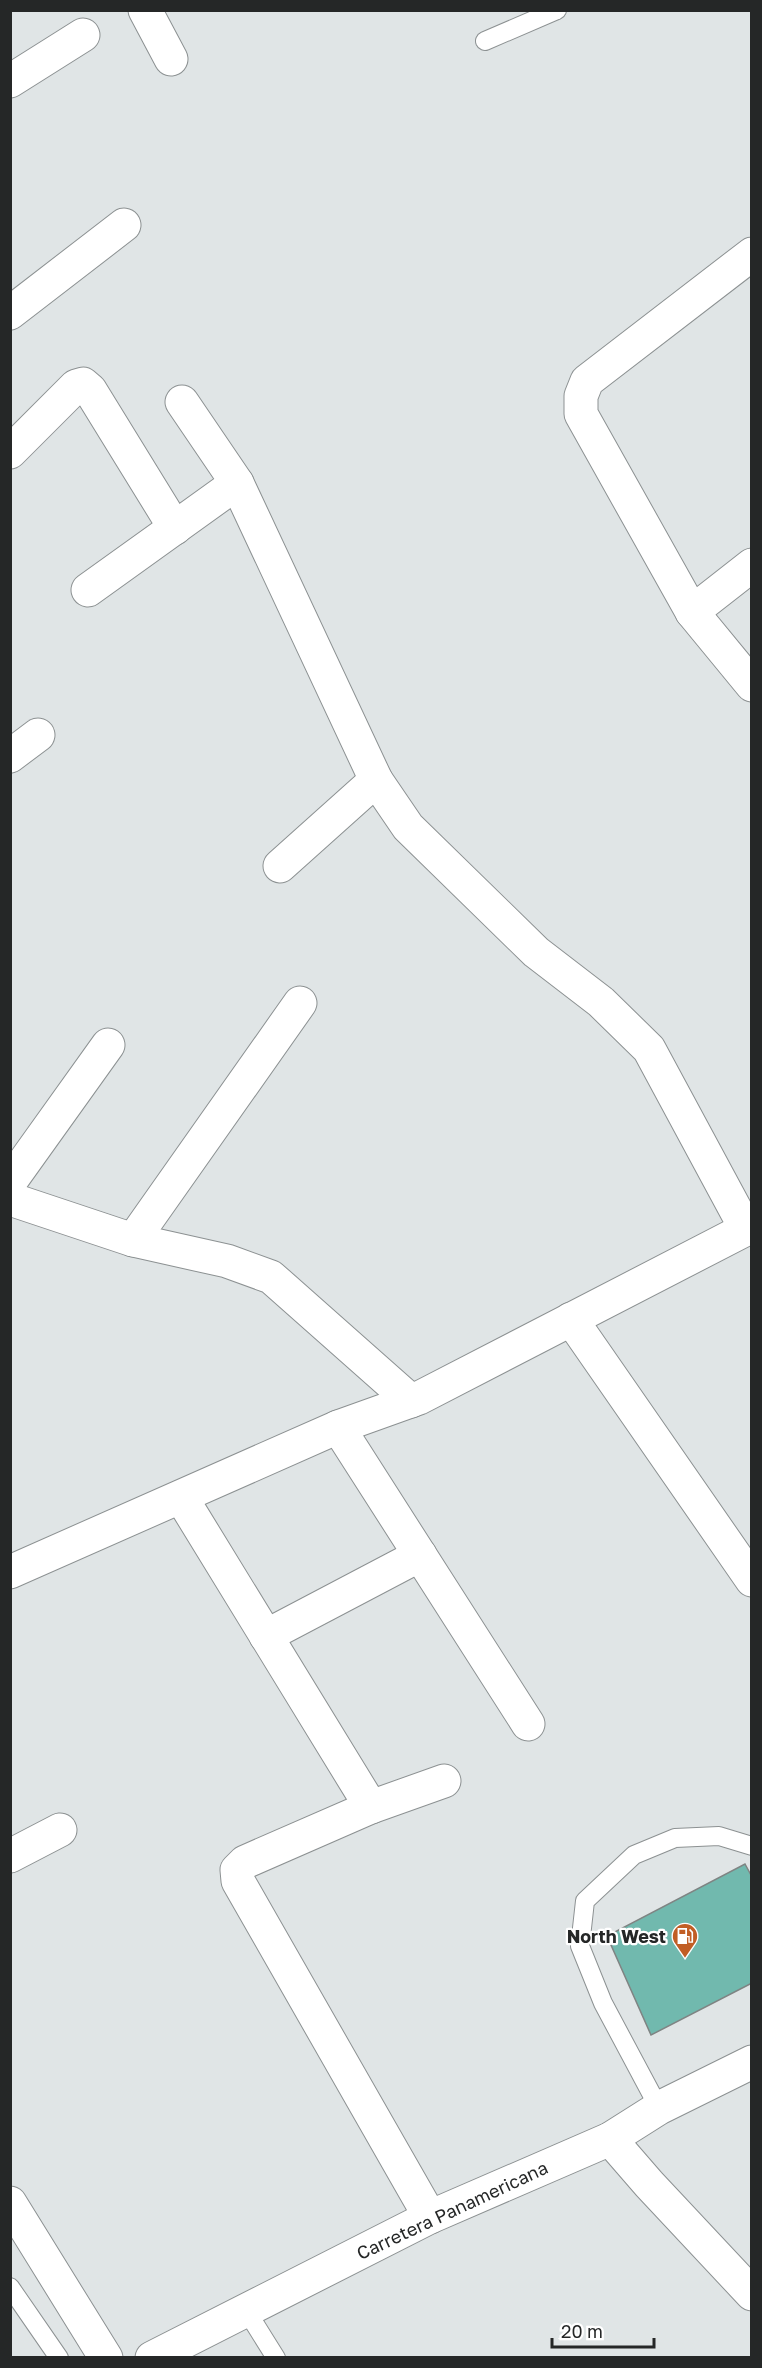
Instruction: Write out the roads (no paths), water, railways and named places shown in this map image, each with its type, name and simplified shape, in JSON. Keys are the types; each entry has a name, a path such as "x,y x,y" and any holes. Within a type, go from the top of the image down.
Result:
{"street":[{"path":"145,10 171,59"},
{"path":"10,81 82,35"},
{"path":"10,313 124,225"},
{"path":"752,254 587,381 581,396 581,414 692,612 752,685"},
{"path":"10,452 76,386 83,384 90,390 175,528"},
{"path":"10,1572 338,1427 411,1401 749,1228 649,1049 601,1002 536,952 408,827 376,780 237,483 182,402"},
{"path":"88,590 237,483"},
{"path":"692,612 752,565"},
{"path":"10,756 38,735"},
{"path":"280,866 376,780"},
{"path":"133,1240 300,1003"},
{"path":"10,1182 108,1045"},
{"path":"10,1199 133,1240 226,1261 271,1277 411,1401"},
{"path":"10,1227 45,1209"},
{"path":"571,1319 752,1580"},
{"path":"338,1427 528,1724"},
{"path":"181,1497 370,1807"},
{"path":"266,1636 420,1555"},
{"path":"430,2217 238,1881 237,1870 245,1863 370,1807 444,1781"},
{"path":"10,1856 60,1830"},
{"name":"Carretera Panamericana","path":"152,2358 430,2217 610,2139 659,2108 752,2062"},
{"path":"610,2139 752,2294"},
{"path":"10,2203 106,2358"}],"lane":[{"path":"485,40 557,10"},
{"path":"659,2108 603,2003 580,1946 585,1901 634,1855 675,1838 719,1836 752,1846"},
{"path":"10,2287 59,2358"},
{"path":"246,2310 276,2358"}],"place":[{"name":"North West","path":"685,1959"}]}
